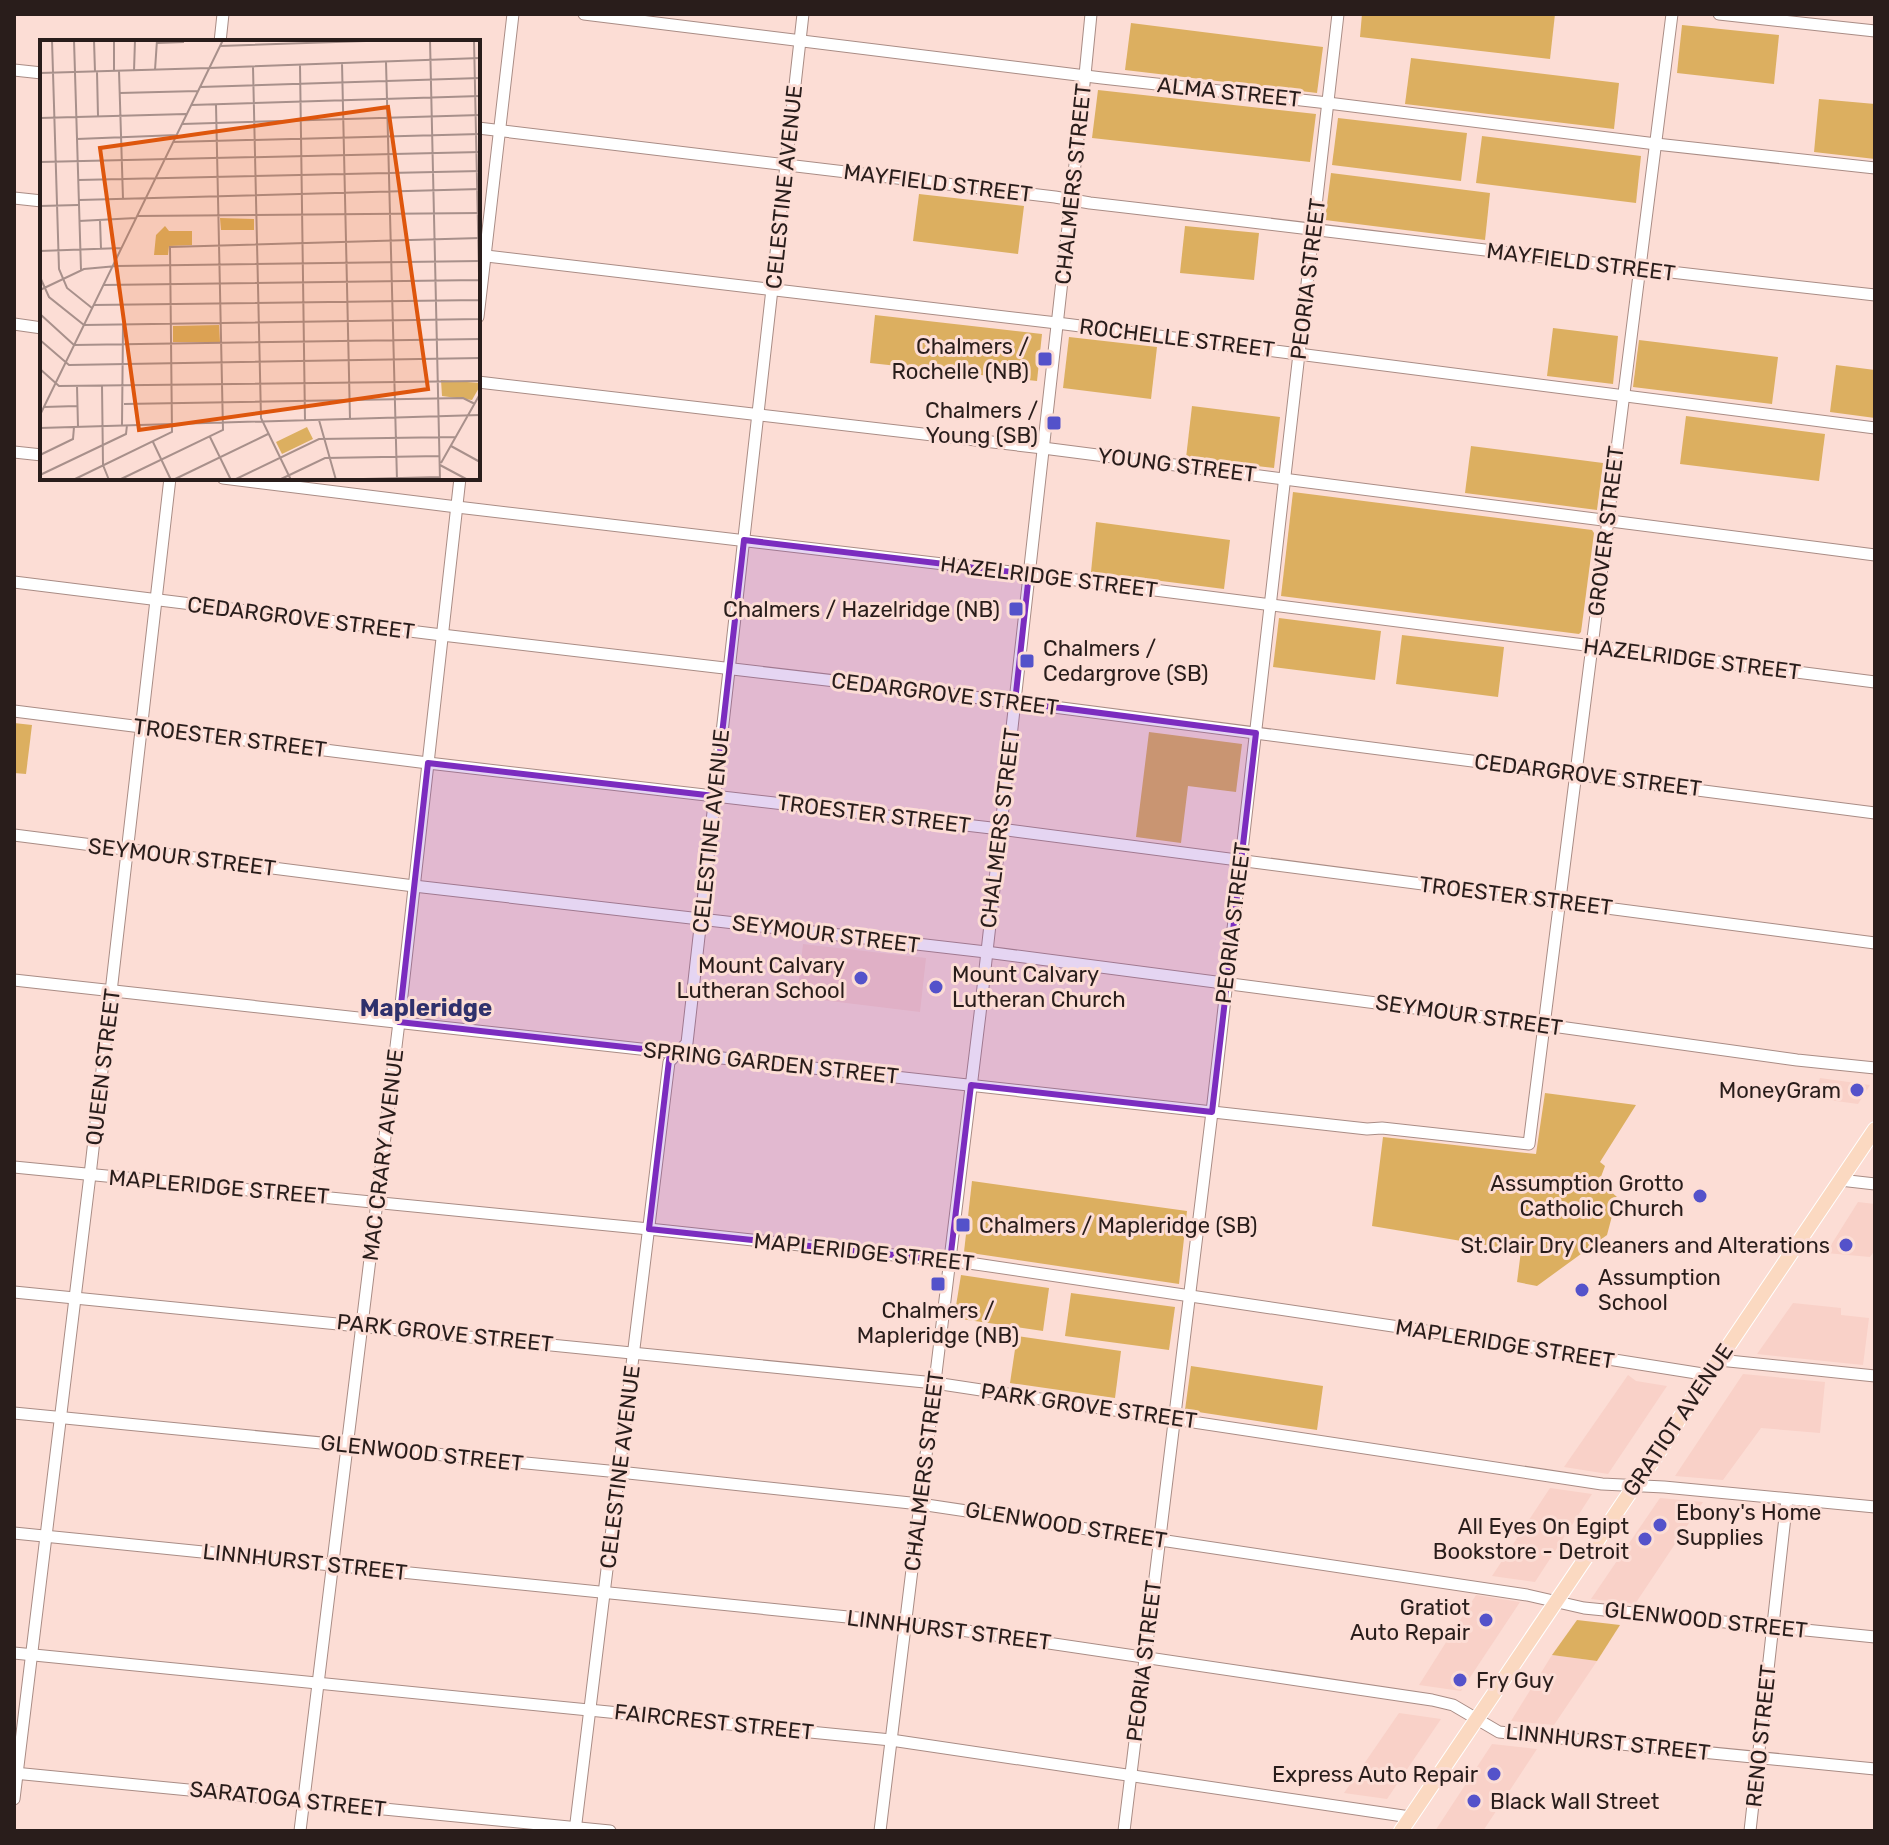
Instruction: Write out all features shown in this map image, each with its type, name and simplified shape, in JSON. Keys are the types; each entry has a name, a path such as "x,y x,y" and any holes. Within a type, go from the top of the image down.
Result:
{"main road":[{"name":"GRATIOT AVENUE","path":"1401,1831 1875,1129"}],"street":[{"path":"220,40 223,14"},
{"path":"480,286 513,14"},
{"name":"ALMA STREET","path":"584,14 1875,168"},
{"name":"CELESTINE AVENUE","path":"575,1829 669,1062 687,1043 803,14"},
{"name":"CHALMERS STREET","path":"880,1831 971,1085 1091,14"},
{"name":"PEORIA STREET","path":"1124,1831 1212,1112 1338,14"},
{"name":"GROVER STREET","path":"1529,1144 1672,14"},
{"path":"1719,14 1875,31"},
{"path":"14,70 40,73"},
{"name":"MAYFIELD STREET","path":"480,128 1640,270 1875,295"},
{"path":"14,198 40,201"},
{"name":"ROCHELLE STREET","path":"482,256 1057,323 1875,428"},
{"path":"14,324 40,328"},
{"name":"YOUNG STREET","path":"480,382 1043,448 1875,555"},
{"path":"14,452 40,455"},
{"name":"QUEEN STREET","path":"14,1799 112,991 170,480"},
{"name":"HAZELRIDGE STREET","path":"239,480 1029,574 1875,682"},
{"name":"MAC CRARY AVENUE","path":"300,1831 399,1022 460,480"},
{"name":"CEDARGROVE STREET","path":"14,582 1015,702 1875,813"},
{"name":"TROESTER STREET","path":"14,711 428,763 1000,829 1875,943"},
{"name":"SEYMOUR STREET","path":"14,835 414,886 986,952 1783,1059 1875,1068"},
{"name":"SPRING GARDEN STREET","path":"14,980 1367,1129 1529,1144"},
{"name":"MAPLERIDGE STREET","path":"14,1167 950,1261 1709,1375"},
{"path":"1840,1180 1875,1184"},
{"name":"PARK GROVE STREET","path":"14,1292 935,1383 1602,1484 1875,1507"},
{"path":"1719,1360 1875,1376"},
{"name":"GLENWOOD STREET","path":"14,1413 920,1504 1556,1601 1584,1608 1875,1637"},
{"name":"RENO STREET","path":"1750,1831 1787,1499"},
{"name":"LINNHURST STREET","path":"14,1533 906,1622 1432,1700 1453,1705 1499,1732 1875,1769"},
{"name":"FAIRCREST STREET","path":"14,1653 891,1740 1410,1817"},
{"name":"SARATOGA STREET","path":"16,1773 610,1831"}],"highlighted area":[{"path":"744,540 1029,574 1015,702 1256,733 1212,1112 971,1085 950,1261 649,1229 670,1052 399,1022 428,763 715,796"}],"shaded area":[{"path":"1362,14 1555,14 1550,59 1360,37"},
{"path":"1131,23 1323,47 1317,93 1125,70"},
{"path":"1682,25 1779,35 1774,84 1677,73"},
{"path":"1411,58 1619,83 1614,129 1405,104"},
{"path":"1098,90 1316,114 1310,162 1092,138"},
{"path":"1819,99 1875,104 1875,159 1814,152"},
{"path":"1338,118 1467,133 1461,181 1332,165"},
{"path":"1482,136 1641,156 1636,203 1476,183"},
{"path":"1331,173 1490,193 1485,240 1325,220"},
{"path":"919,194 1024,206 1018,254 913,241"},
{"path":"1185,226 1259,233 1254,280 1180,273"},
{"path":"875,315 1042,334 1037,381 870,363"},
{"path":"1553,328 1618,336 1613,384 1547,376"},
{"path":"1069,337 1157,347 1151,399 1063,388"},
{"path":"1639,340 1778,357 1772,404 1633,387"},
{"path":"1836,365 1875,370 1875,418 1830,412"},
{"path":"1192,406 1280,417 1274,468 1186,458"},
{"path":"1686,416 1825,434 1819,481 1680,464"},
{"path":"1471,446 1603,463 1597,510 1465,493"},
{"path":"1293,492 1592,530 1581,632 1281,596"},
{"path":"1096,522 1230,540 1224,589 1091,572"},
{"path":"1279,618 1381,631 1375,680 1273,667"},
{"path":"1402,635 1504,647 1498,697 1396,684"},
{"path":"14,723 32,725 26,774 14,773"},
{"path":"1149,732 1242,744 1236,792 1188,786 1181,843 1136,837"},
{"name":"Mount Calvary Lutheran School","path":"803,944 926,958 920,1012 797,997"},
{"path":"1820,1078 1870,1085 1858,1104 1814,1098"},
{"path":"1545,1093 1636,1105 1600,1162 1605,1166 1599,1182 1609,1187 1617,1197 1607,1235 1537,1286 1517,1282 1521,1251 1372,1226 1383,1137 1536,1154"},
{"path":"972,1181 1187,1211 1179,1284 964,1252"},
{"path":"1858,1202 1875,1204 1875,1250 1870,1257 1826,1253"},
{"path":"961,1275 1049,1288 1043,1331 954,1318"},
{"path":"1071,1293 1175,1307 1169,1350 1065,1336"},
{"path":"1793,1303 1841,1308 1841,1315 1869,1318 1863,1365 1757,1354"},
{"path":"1017,1336 1121,1351 1115,1398 1010,1383"},
{"path":"1191,1366 1323,1386 1317,1430 1185,1410"},
{"path":"1743,1374 1825,1382 1820,1433 1761,1428 1723,1480 1675,1476"},
{"path":"1628,1375 1636,1381 1667,1386 1608,1474 1564,1467"},
{"path":"1550,1488 1592,1494 1535,1582 1492,1576"},
{"path":"1660,1498 1703,1502 1635,1604 1591,1599"},
{"path":"1476,1595 1520,1602 1461,1691 1419,1685"},
{"path":"1577,1620 1620,1625 1597,1661 1552,1655"},
{"path":"1552,1655 1597,1661 1554,1725 1511,1721"},
{"path":"1399,1713 1441,1719 1387,1799 1344,1793"},
{"path":"1492,1744 1537,1749 1483,1831 1435,1831"}],"place":[{"name":"Chalmers / Rochelle (NB)","path":"1045,359"},
{"name":"Chalmers / Young (SB)","path":"1054,423"},
{"name":"Chalmers / Hazelridge (NB)","path":"1016,609"},
{"name":"Chalmers / Cedargrove (SB)","path":"1027,661"},
{"name":"Mount Calvary Lutheran School","path":"861,978"},
{"name":"Mount Calvary Lutheran Church","path":"936,987"},
{"name":"MoneyGram","path":"1857,1090"},
{"name":"Assumption Grotto Catholic Church","path":"1700,1196"},
{"name":"Chalmers / Mapleridge (SB)","path":"963,1225"},
{"name":"St.Clair Dry Cleaners and Alterations","path":"1846,1245"},
{"name":"Chalmers / Mapleridge (NB)","path":"938,1284"},
{"name":"Assumption School","path":"1582,1290"},
{"name":"Ebony's Home Supplies","path":"1660,1525"},
{"name":"All Eyes On Egipt Bookstore - Detroit","path":"1645,1539"},
{"name":"Gratiot Auto Repair","path":"1486,1620"},
{"name":"Fry Guy","path":"1460,1680"},
{"name":"Express Auto Repair","path":"1494,1774"},
{"name":"Black Wall Street","path":"1474,1801"}],"district":[{"name":"Mapleridge","path":"426,1008"}]}
